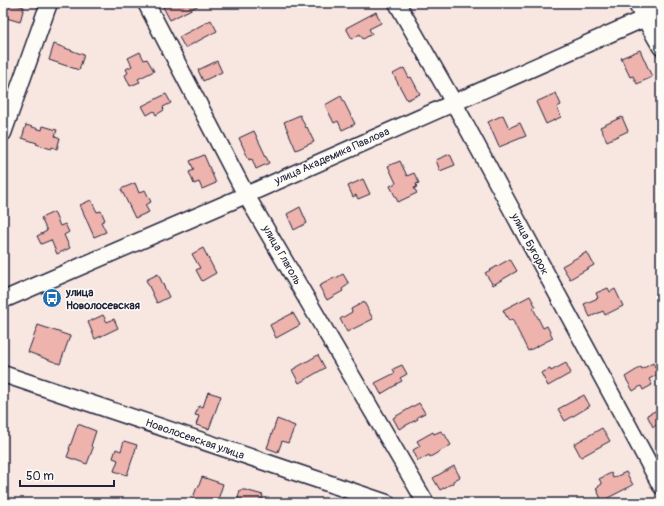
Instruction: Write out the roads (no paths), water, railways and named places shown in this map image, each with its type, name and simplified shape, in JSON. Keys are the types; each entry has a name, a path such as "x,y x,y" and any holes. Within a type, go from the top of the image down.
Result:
{"street":[{"path":"3,133 49,3"},
{"name":"улица Глаголь","path":"146,3 246,195 426,503"},
{"name":"улица Бугорок","path":"397,3 454,103 661,486"},
{"path":"636,3 661,47"},
{"name":"улица Академика Павлова","path":"3,300 246,195 661,11"},
{"name":"Новолосевская улица","path":"3,374 387,503"}],"place":[{"name":"улица Новолосевская","path":"52,298"}]}
